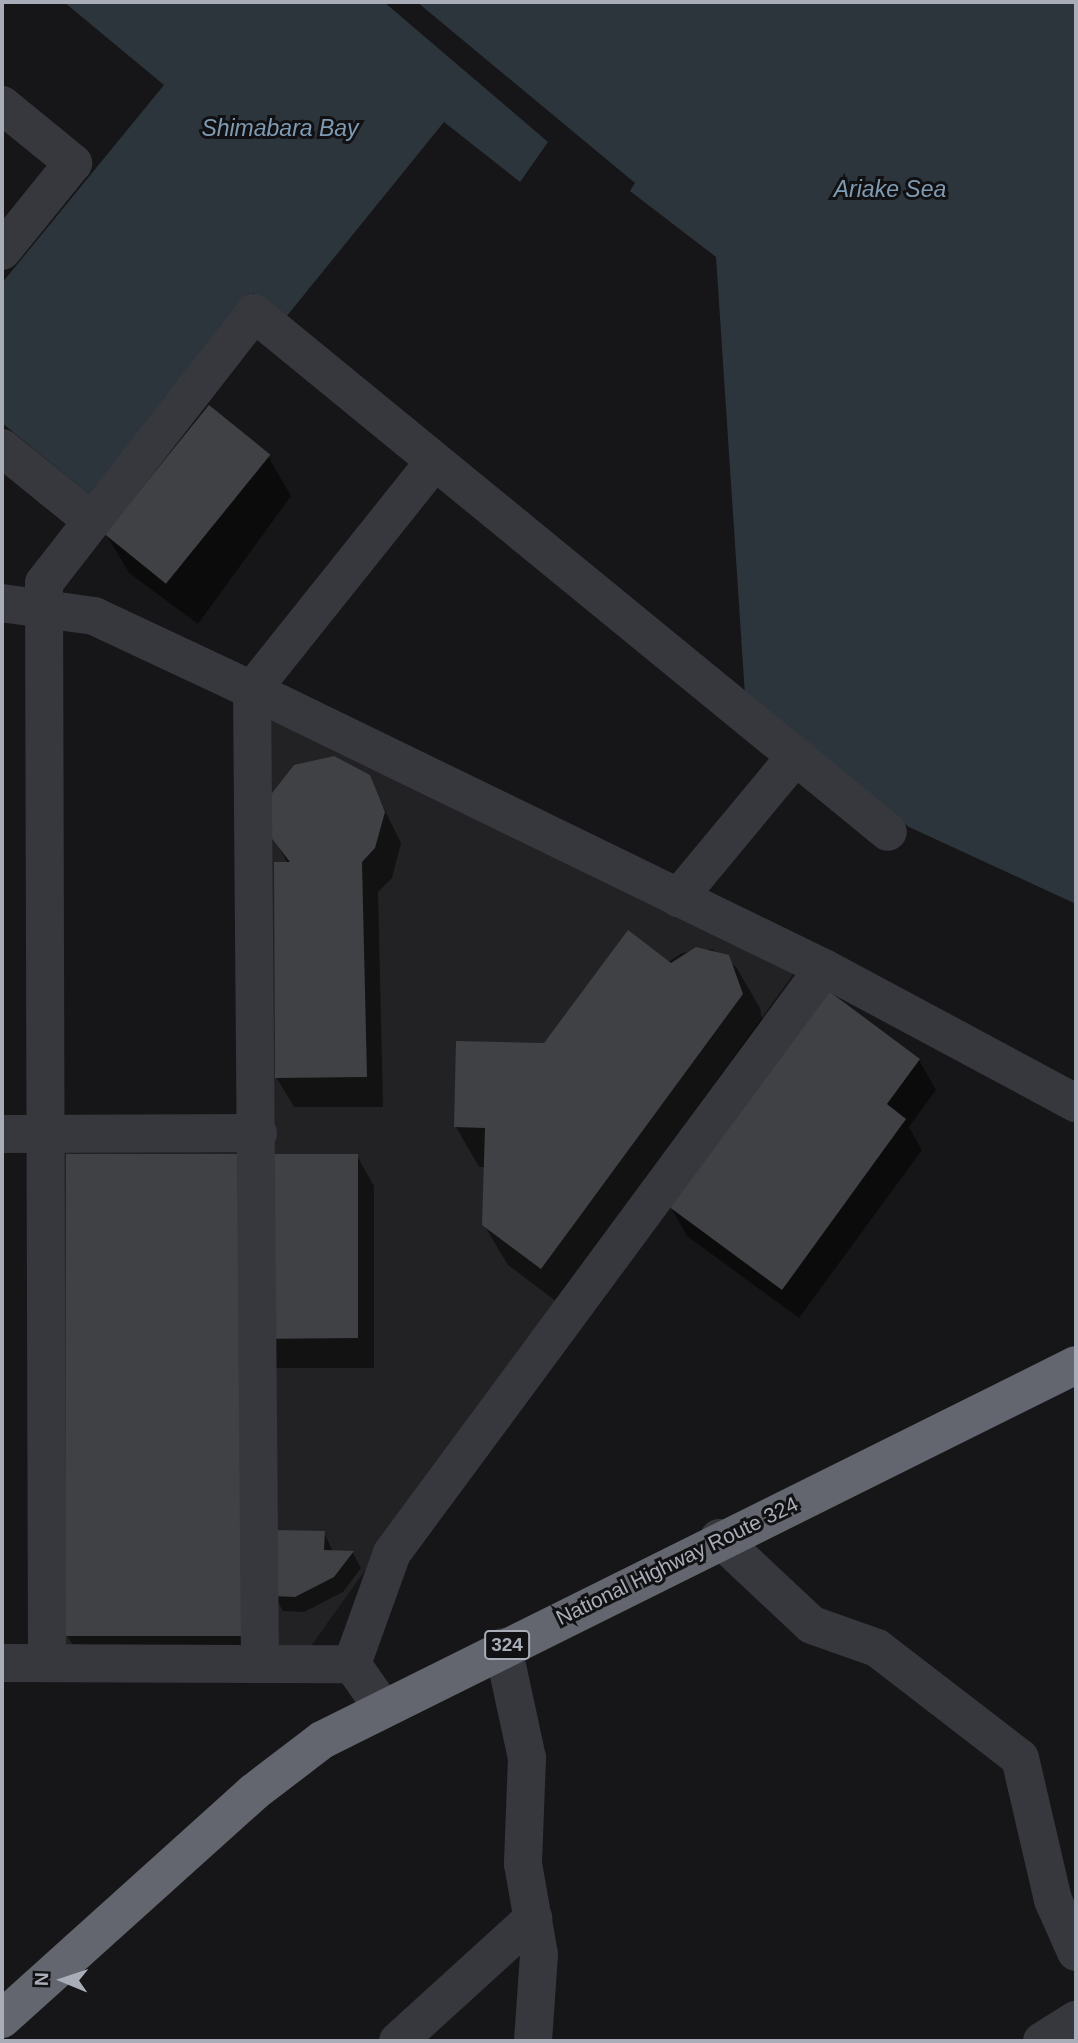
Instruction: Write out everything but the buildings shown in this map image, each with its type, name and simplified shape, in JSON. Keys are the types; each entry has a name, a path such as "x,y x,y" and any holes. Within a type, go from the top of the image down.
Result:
{"highway":[{"name":"National Highway Route 324","path":"2,2020 254,1792 322,1740 719,1538 1076,1365"}],"street":[{"path":"2,105 74,163 2,251"},
{"path":"47,1663 44,583 254,313 888,832"},
{"path":"2,448 92,521"},
{"path":"260,1663 258,1133 252,690 435,461"},
{"path":"2,603 43,604 94,617 252,690 824,968 1076,1103"},
{"path":"678,898 796,756"},
{"path":"352,1664 392,1553 824,968"},
{"path":"2,1134 258,1133"},
{"path":"719,1538 812,1625 877,1648 1020,1758 1053,1900 1076,1952"},
{"path":"503,1647 527,1758 523,1864 539,1955 533,2041"},
{"path":"2,1663 352,1664"},
{"path":"352,1664 383,1707"},
{"path":"398,2041 533,1918"},
{"path":"1042,2041 1076,2020"}],"shaded area":[{"path":"264,709 796,970 308,1650 56,1649 56,1146 270,1144"}],"water":[{"name":"Shimabara Bay","path":"64,2 384,2 548,142 520,182 444,122 286,317 253,293 90,495 2,423 2,283 164,85"},
{"name":"Ariake Sea","path":"417,2 1076,2 1076,904 909,827 745,695 716,257 630,191 635,183"}]}
